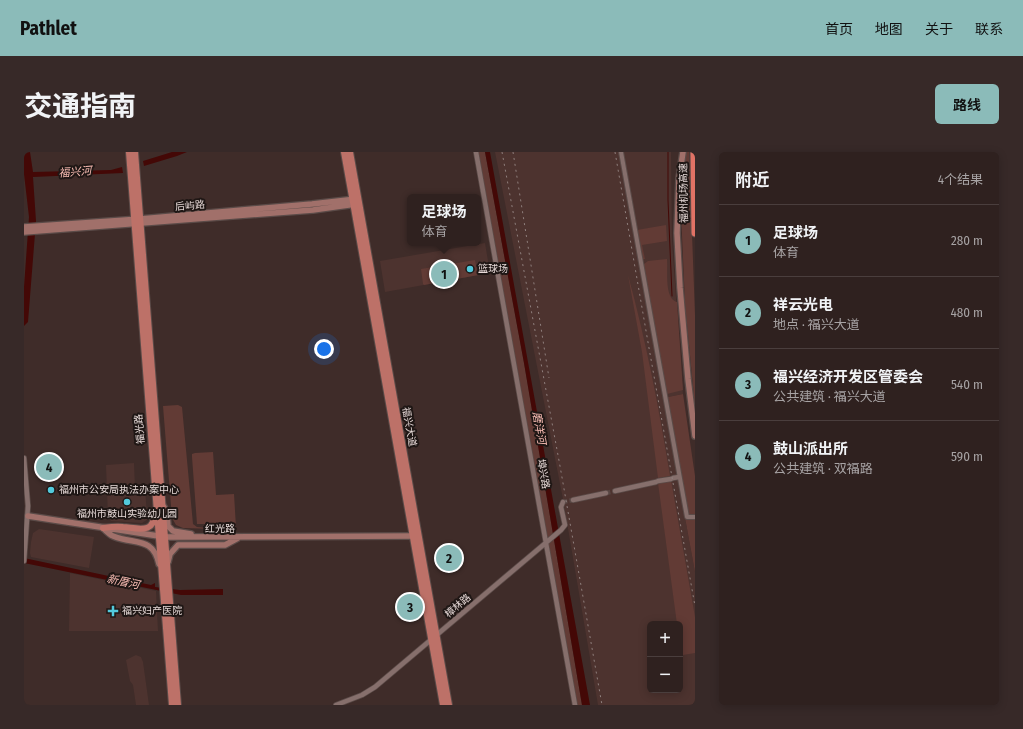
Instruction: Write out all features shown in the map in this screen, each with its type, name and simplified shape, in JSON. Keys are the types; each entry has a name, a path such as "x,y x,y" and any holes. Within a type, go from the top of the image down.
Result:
{"highway":[{"name":"福州机场高速","path":"694,152 695,233"}],"main road":[{"name":"福光路","path":"129,152 137,221 162,503 162,594 172,705"},
{"name":"福光路","path":"135,152 137,221 155,485 167,564 178,705"},
{"name":"福兴大道","path":"344,152 355,201 415,536 431,640 443,705"},
{"name":"福兴大道","path":"350,152 355,201"},
{"path":"683,152 678,192 677,233 680,288 695,436"},
{"name":"后屿路","path":"26,229 137,221 355,201"},
{"path":"103,528 148,528 154,518 153,501 155,485"},
{"path":"162,503 167,515 168,526 173,531 188,534 211,534 227,538"},
{"name":"红光路","path":"26,516 162,537 239,538 415,536"},
{"path":"103,528 112,536 145,543 157,555 161,570"},
{"name":"福兴大道","path":"415,536 437,636 449,705"},
{"path":"167,564 170,554 178,545 225,545 239,538"}],"street":[{"name":"埠兴路","path":"476,152 575,705"},
{"path":"621,152 687,517 695,517"},
{"path":"24,458 28,506 26,516 24,561"},
{"path":"614,491 679,477"},
{"path":"573,500 606,493"},
{"name":"樟林路","path":"336,705 362,695 375,688 547,543 565,525 561,506 563,502"}],"shaded area":[{"path":"478,152 485,152 524,363 582,705 576,705"},
{"path":"495,152 671,152 672,241 683,394 663,398 695,572 695,705 598,705 563,499"},
{"path":"685,152 689,152 695,315 695,407 685,303 681,213 681,193"},
{"path":"666,225 667,241 642,245 645,259 641,259 637,230"},
{"path":"485,243 490,273 385,292 380,261 468,246 481,246 481,244"},
{"path":"667,259 668,290 673,299 677,302 683,390 667,394 643,267 648,261"},
{"path":"475,260 477,271 488,269 489,273 423,284 421,269"},
{"path":"628,275 652,375 670,476 658,478 642,352"},
{"path":"683,394 695,476 695,572 663,398"},
{"path":"178,405 182,407 193,524 197,527 218,529 183,528 176,525 172,518 163,406"},
{"path":"213,452 216,495 234,494 236,527 218,528 218,524 197,524 192,454"},
{"name":"福州市鼓山实验幼儿园","path":"134,463 135,489 145,488 147,515 151,515 151,517 142,523 111,521 108,517 106,465"},
{"path":"671,480 695,617 695,653 683,655 683,621 677,621 658,483"},
{"path":"39,529 94,537 89,568 31,557 30,553 33,533"},
{"name":"福兴妇产医院","path":"70,573 156,591 158,631 69,631"},
{"path":"136,655 141,657 143,662 149,705 136,705 133,685 130,681 126,660"}],"water":[{"name":"福兴河","path":"24,152 30,152 33,172 111,170 122,167 123,173 33,177 36,221 28,322 24,326 24,287 29,217 24,174"},
{"path":"172,152 187,152 144,166 143,161"},
{"name":"磨洋河","path":"485,152 490,152 590,705 582,705 524,363"},
{"name":"新厝河","path":"24,558 151,585 155,583 155,587 180,590 223,589 223,595 181,595 24,563"}],"waterway":[{"path":"668,152 668,200 672,296"}],"tunnel":[{"path":"606,493 615,491"},
{"path":"563,502 573,500"}],"railway":[{"path":"502,152 602,705"},
{"path":"513,152 549,378"},
{"path":"615,152 695,606"}],"place":[{"name":"篮球场","path":"470,269"},
{"name":"足球场","path":"444,274"},
{"name":"鼓山派出所","path":"49,467"},
{"name":"福州市公安局执法办案中心","path":"51,490"},
{"name":"福州市鼓山实验幼儿园","path":"127,502"},
{"name":"祥云光电","path":"449,558"},
{"name":"福兴经济开发区管委会","path":"410,607"},
{"name":"福兴妇产医院","path":"113,611"}]}
